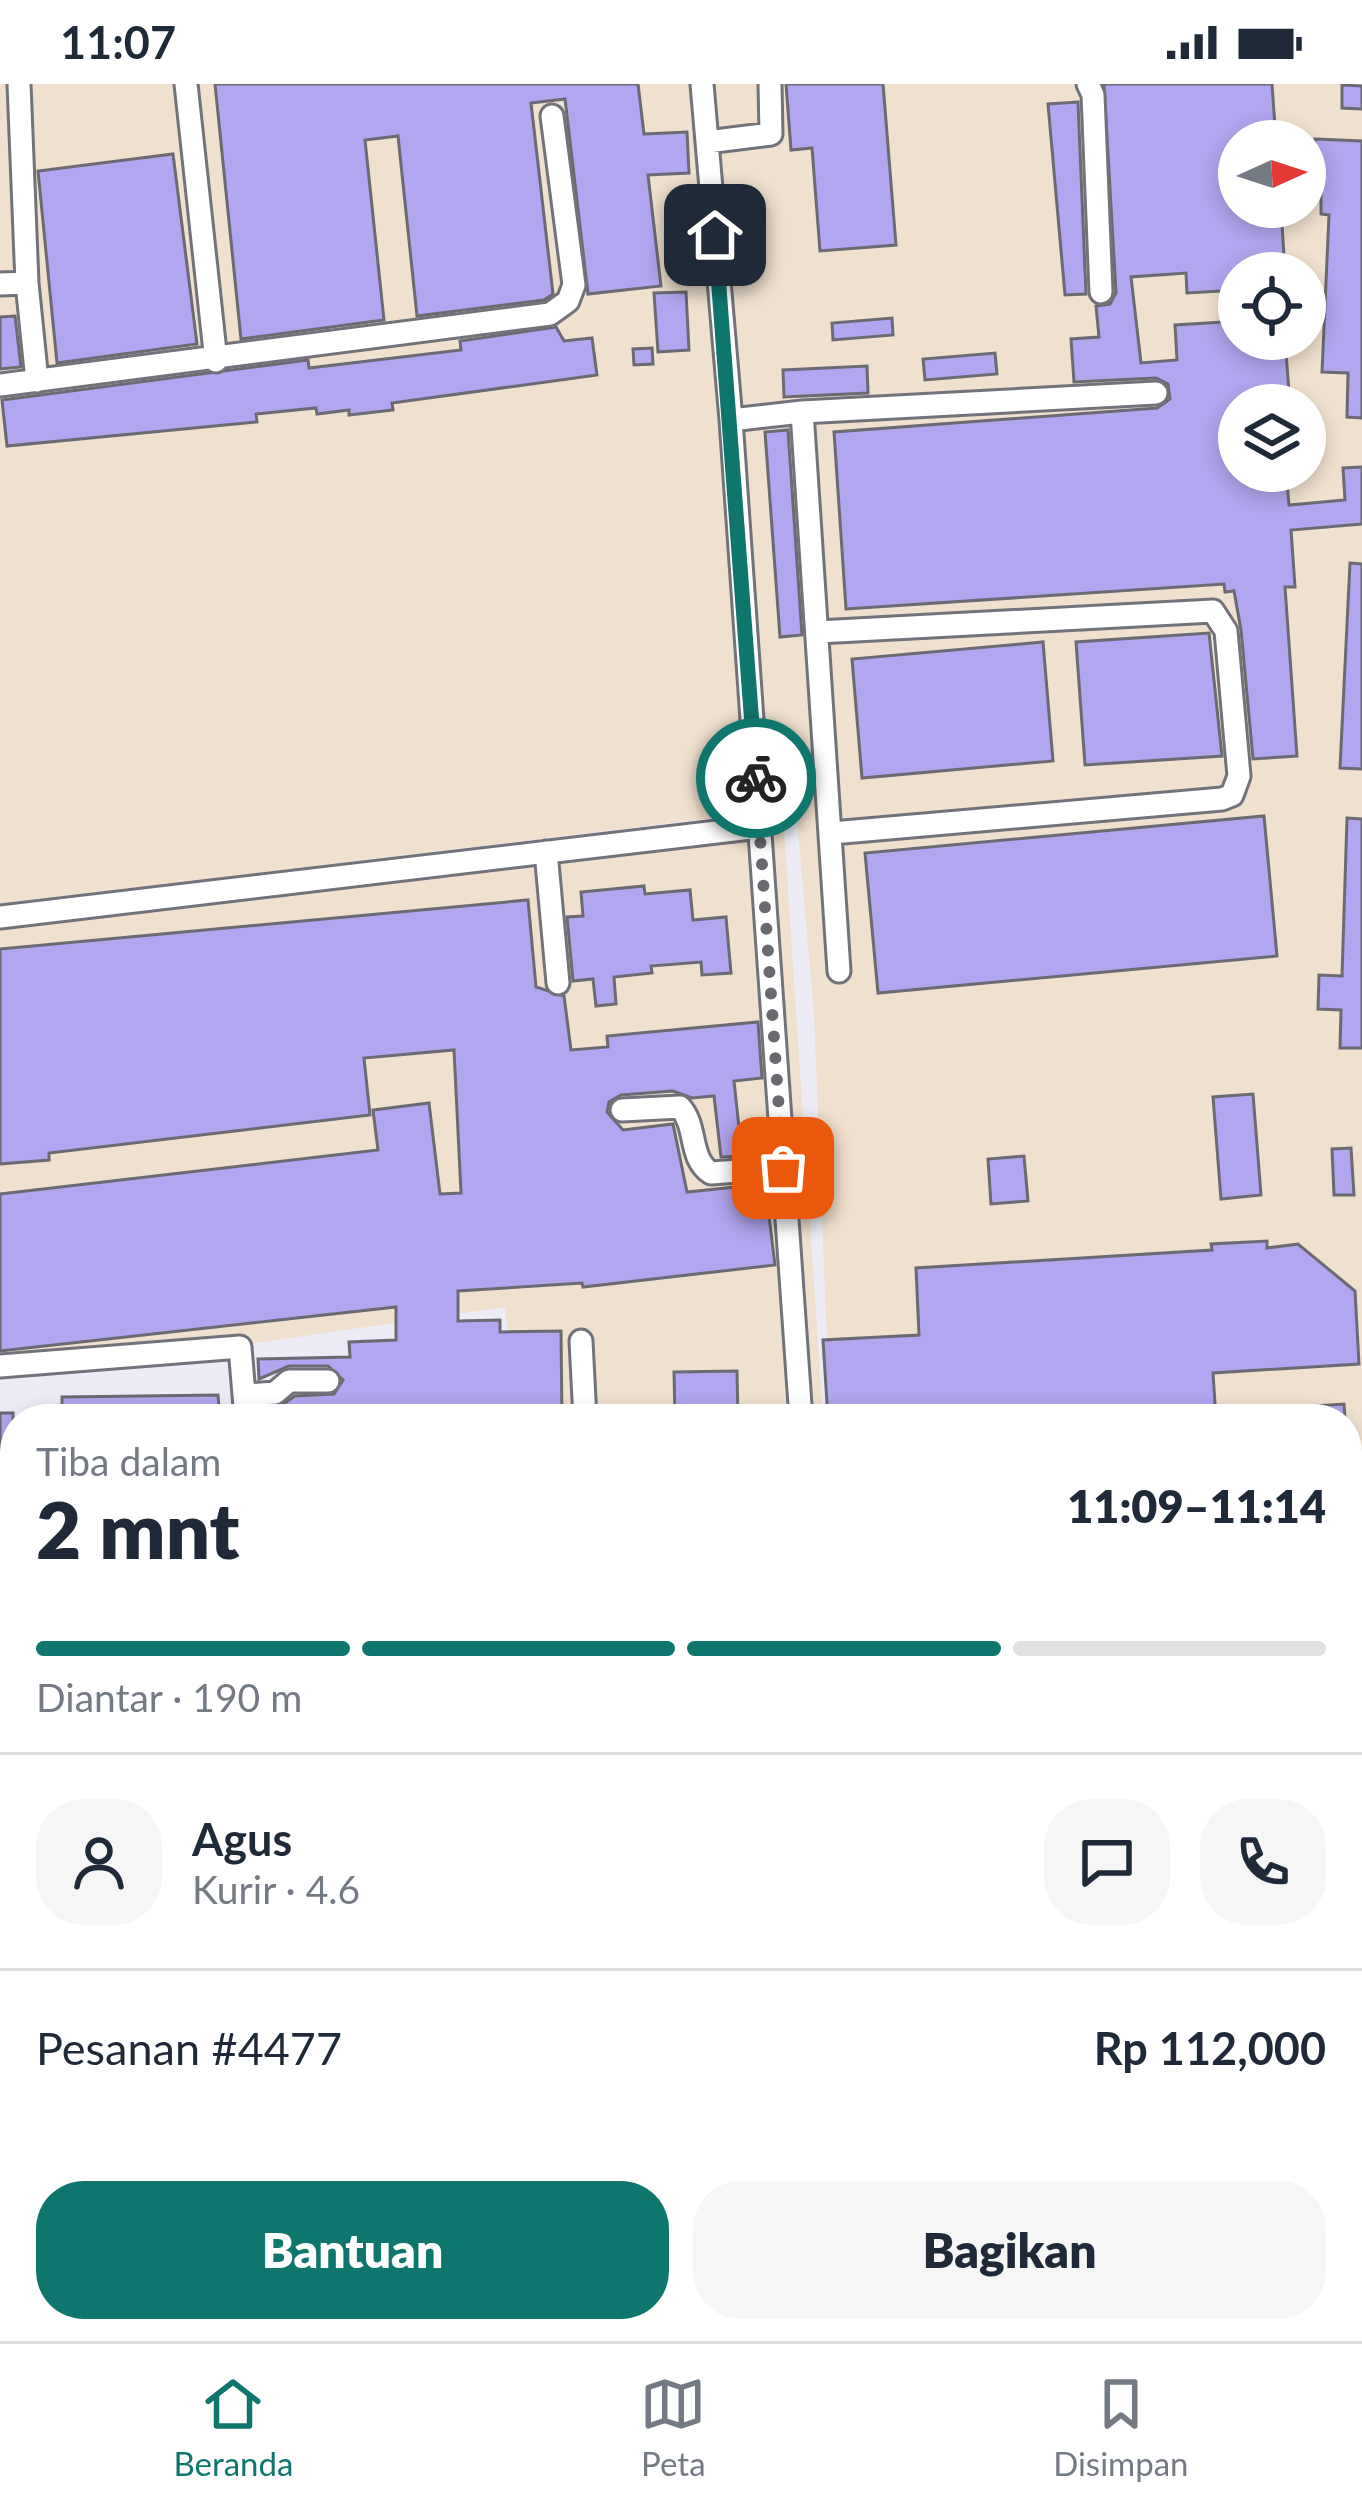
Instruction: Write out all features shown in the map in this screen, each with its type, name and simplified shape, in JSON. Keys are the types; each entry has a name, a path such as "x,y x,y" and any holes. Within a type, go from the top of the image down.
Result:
{"street":[{"path":"19,84 37,380"},
{"path":"186,84 216,361"},
{"path":"701,84 731,420 800,1404"},
{"path":"706,142 772,134 770,84"},
{"path":"1088,84 1093,95 1101,292"},
{"path":"0,385 216,361 550,314 568,301 574,285 552,116"},
{"path":"0,284 28,283"},
{"path":"731,420 802,412 1156,394"},
{"path":"802,412 839,971"},
{"path":"818,632 1213,611 1226,632 1239,776 1232,795 1222,799 832,833"},
{"path":"0,917 759,826"},
{"path":"546,852 558,983"},
{"path":"622,1110 680,1107 690,1122 698,1161 710,1173 783,1168"},
{"path":"580,1341 584,1404"},
{"path":"0,1366 240,1346 246,1404"},
{"path":"246,1395 274,1393 290,1381 328,1381"}],"shaded area":[{"path":"0,84 1362,84 1362,1404 829,1404 814,1014 796,808 0,904"},
{"path":"784,829 822,1404 515,1404 505,1307 0,1380 0,927"}],"building":[{"path":"215,84 638,84 644,134 687,132 689,173 648,175 661,286 588,294 565,99 531,103 553,294 544,300 417,316 398,136 365,140 384,320 241,339"},
{"path":"786,84 883,84 896,245 820,251 812,148 791,150"},
{"path":"1104,84 1272,84 1275,120 1218,120 1218,228 1282,228 1284,252 1218,252 1218,291 1187,293 1186,273 1131,277 1141,363 1177,360 1175,325 1218,322 1218,360 1287,360 1288,384 1218,384 1218,492 1288,492 1289,505 1345,500 1343,468 1362,467 1362,524 1291,530 1295,587 1285,587 1297,756 1253,759 1241,630 1234,591 1225,592 1224,584 846,609 834,432 1157,408 1170,399 1168,384 1156,378 1074,382 1071,339 1099,337 1096,306 1110,304 1116,293"},
{"path":"1342,85 1362,86 1362,109 1342,108"},
{"path":"1078,102 1086,294 1065,295 1048,104"},
{"path":"1326,139 1362,141 1362,418 1347,417 1348,373 1322,372 1329,215"},
{"path":"173,154 197,344 57,363 38,171"},
{"path":"686,292 689,350 658,352 654,293"},
{"path":"15,316 21,367 0,369 0,317"},
{"path":"892,318 893,335 833,340 832,323"},
{"path":"556,327 564,341 592,338 597,375 392,403 393,410 349,415 349,410 317,414 316,408 256,414 257,422 7,446 2,400 308,360 309,368 461,350 460,341"},
{"path":"652,348 653,364 634,365 633,349"},
{"path":"995,353 997,374 925,380 923,359"},
{"path":"867,366 868,393 784,397 783,370"},
{"path":"788,430 802,635 780,637 765,432"},
{"path":"1350,563 1362,564 1362,769 1340,768"},
{"path":"1209,633 1222,756 1085,765 1076,642"},
{"path":"1043,642 1053,761 862,778 852,659"},
{"path":"1264,816 1277,956 878,993 865,853"},
{"path":"1347,818 1362,819 1362,1048 1340,1048 1341,1010 1318,1009 1319,975 1342,976"},
{"path":"644,886 645,894 690,890 693,920 726,917 731,973 702,975 701,962 651,966 652,973 614,977 616,1004 596,1006 593,979 573,981 567,917 583,916 581,892"},
{"path":"528,900 536,987 564,996 571,1050 608,1047 607,1036 758,1022 762,1078 734,1081 742,1156 721,1157 714,1096 692,1098 673,1091 621,1095 609,1102 607,1112 623,1130 673,1124 687,1192 765,1184 775,1265 583,1287 582,1283 458,1291 458,1321 500,1320 500,1332 561,1331 562,1404 283,1404 295,1396 334,1394 343,1380 328,1366 289,1366 259,1379 258,1359 350,1357 349,1342 396,1340 396,1307 0,1351 0,1194 378,1150 373,1110 429,1103 440,1194 461,1193 454,1050 364,1058 370,1115 49,1153 49,1160 0,1164 0,949"},
{"path":"1253,1094 1261,1195 1221,1199 1213,1097"},
{"path":"1351,1148 1354,1195 1334,1195 1332,1149"},
{"path":"1024,1156 1028,1201 991,1204 988,1159"},
{"path":"1267,1241 1267,1248 1298,1244 1355,1291 1359,1364 1213,1373 1215,1404 827,1404 823,1340 919,1335 916,1268 1212,1250 1211,1244"},
{"path":"737,1371 738,1404 675,1404 674,1372"},
{"path":"218,1395 219,1404 62,1404 62,1397"}],"way so far":[{"path":"756,778 783,1168"}],"route":[{"path":"715,235 756,778"}]}
